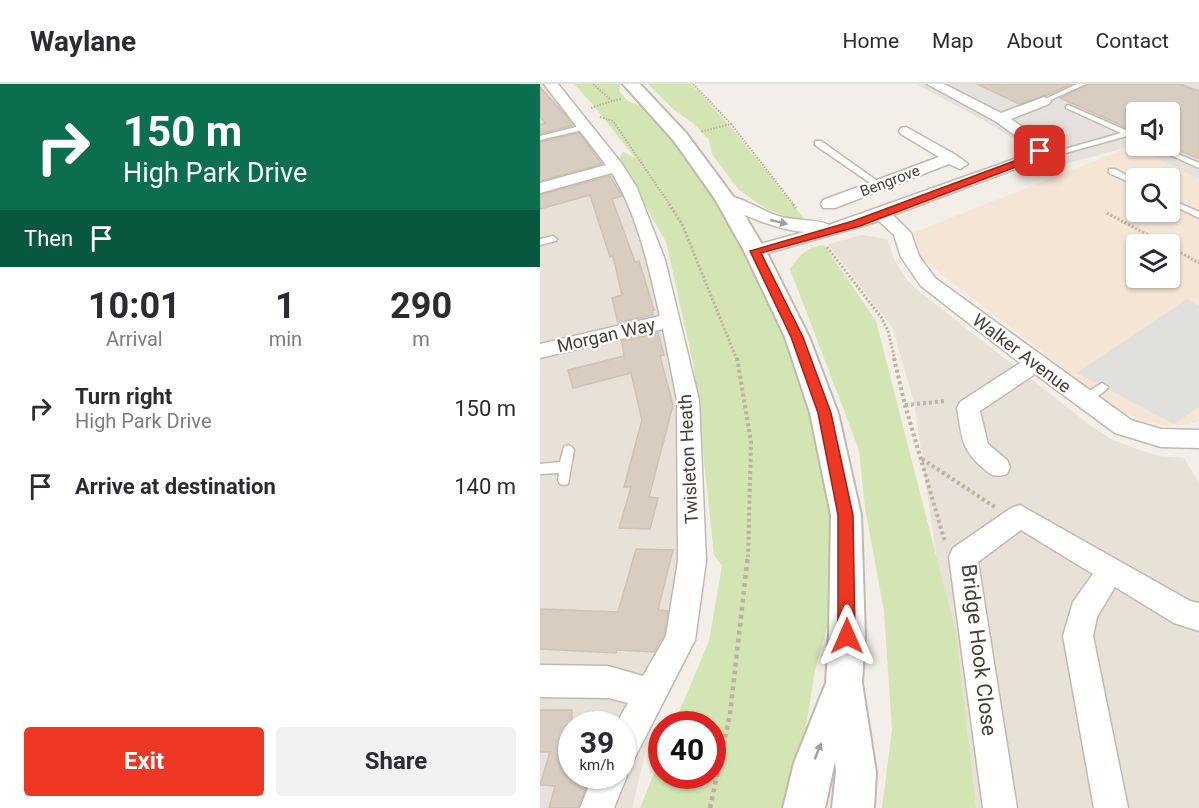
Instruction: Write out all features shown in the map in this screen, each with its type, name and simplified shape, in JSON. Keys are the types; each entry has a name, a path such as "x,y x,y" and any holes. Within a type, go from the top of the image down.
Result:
{"street":[{"name":"Twisleton Heath","path":"551,84 584,119 629,188 656,260 688,400 693,561 680,640 636,721"},
{"path":"631,84 680,137 725,199 755,251 797,337 820,402 846,515 847,636 844,683 856,772 853,808"},
{"path":"755,251 814,231 857,224 881,213 1037,156 1040,151 1037,144 1000,118 934,84"},
{"path":"1000,118 1044,101"},
{"name":"Bengrove","path":"906,131 980,176"},
{"name":"Bengrove","path":"830,204 951,158"},
{"path":"540,188 616,167"},
{"path":"725,199 775,223 814,231"},
{"name":"Walker Avenue","path":"881,213 902,233 910,257 928,282 1084,400 1123,427 1161,438 1199,439"},
{"name":"Morgan Way","path":"540,351 671,320"},
{"path":"998,467 977,449 968,408 1036,363"},
{"path":"1020,516 1184,614 1199,617"},
{"name":"Bridge Hook Close","path":"1000,808 963,558 1020,516"},
{"path":"1111,570 1083,612 1078,636 1111,808"},
{"path":"540,681 608,682 651,694"},
{"path":"804,808 814,763 844,683"},
{"path":"597,808 605,789"}],"lane":[{"path":"1044,101 1083,84"},
{"path":"1068,107 1126,134"},
{"path":"540,138 584,119"},
{"path":"1040,151 1058,153 1126,134"},
{"path":"818,143 879,185"},
{"path":"1176,156 1199,166"},
{"path":"1112,171 1126,178"},
{"path":"1180,206 1199,215"},
{"path":"540,242 553,239"},
{"path":"1084,400 1102,387"},
{"path":"540,469 565,473 568,450"}],"path":[{"path":"693,84 731,124 881,317 888,331 905,405 948,552"},
{"path":"584,119 612,101"},
{"path":"680,137 731,124"},
{"path":"1107,213 1146,234"},
{"path":"1180,253 1199,263"},
{"path":"905,405 943,401"},
{"path":"921,459 1009,516 1020,516"}],"shaded area":[{"path":"540,84 547,84 611,163 643,244 661,310 678,405 688,541 669,651 655,711 648,711 648,740 632,808 540,808"},
{"path":"916,84 1199,84 1199,179 1152,156 1180,156 1180,102 1126,102 1126,148 1057,166 985,121"},
{"path":"1126,148 1126,156 1153,156 1178,168 1126,168 1126,222 1180,222 1180,169 1199,178 1199,421 1186,425 1163,425 1124,413 922,259 913,233"},
{"path":"862,235 887,239 895,261 907,280 920,292 1091,426 1113,440 1137,449 1160,456 1184,458 1199,483 1199,808 973,808 914,402 892,327 828,244"},
{"path":"1187,299 1199,306 1199,407 1174,424 1077,373"}],"green space":[{"path":"574,84 620,84 619,91 628,101 653,111 692,157 748,249 800,366 831,490 836,593 815,671 793,808 640,808 648,788 726,789 726,711 679,711 709,641 722,566 714,555 694,367 666,242 619,159 623,152 635,158"},
{"path":"648,84 690,84 697,90 735,132 805,220 786,217 763,207 739,190 712,154 709,140"},
{"path":"824,245 876,321 956,633 976,808 882,808 892,730 884,611 865,508 859,450 790,269 804,252"}],"building":[{"path":"977,84 1072,84 1019,104"},
{"path":"1088,84 1180,84 1199,91 1199,159 1180,151 1180,102 1126,102 1126,127 1060,98"},
{"path":"540,87 573,125 540,134 540,125 545,123 540,117"},
{"path":"579,133 602,164 540,181 540,142"},
{"path":"610,176 622,196 612,199 635,262 639,261 654,310 653,315 618,323 612,298 622,295 613,256 610,257 590,195 540,209 540,195"},
{"path":"658,333 664,355 660,356 673,405 649,497 658,498 650,529 619,528 631,487 624,487 642,420 631,373 573,388 568,370 624,356 622,341"},
{"path":"636,549 673,550 658,610 668,611 664,635 654,652 617,650 616,653 540,649 540,609 618,612"},
{"path":"540,710 572,710 558,711 558,789 586,789 578,808 549,808 555,786 540,785 550,752 540,752"}],"route":[{"path":"847,636 846,515 824,413 797,337 755,251 857,224 881,213 1037,156 1040,151"}]}
